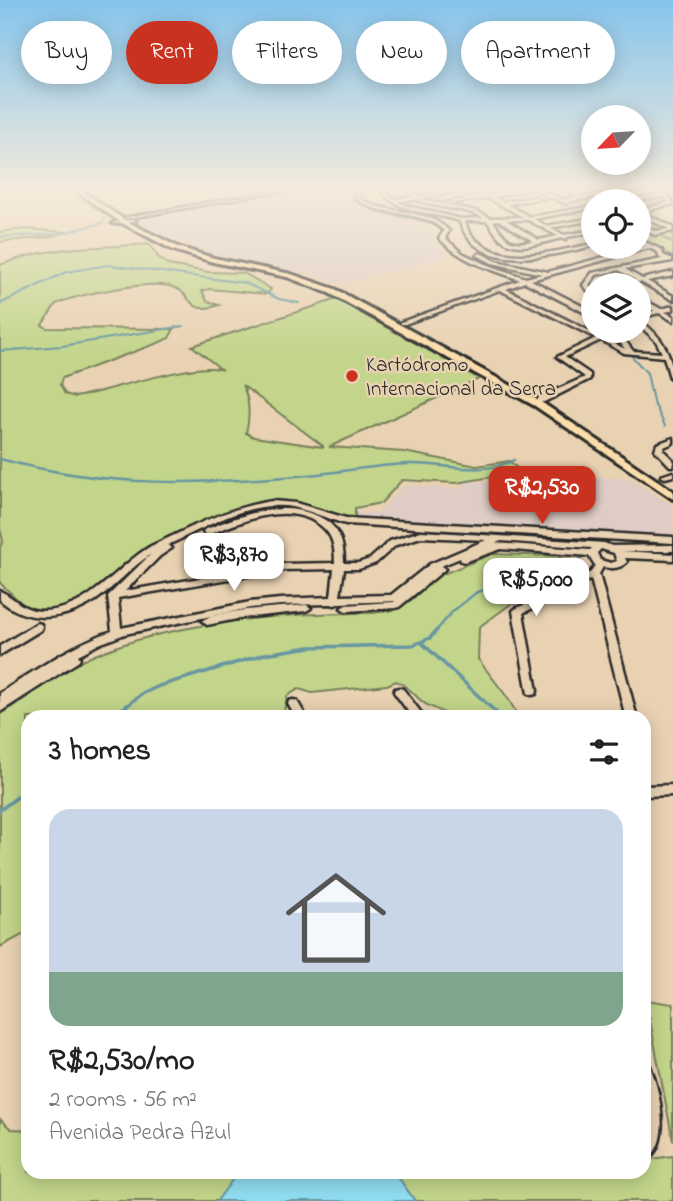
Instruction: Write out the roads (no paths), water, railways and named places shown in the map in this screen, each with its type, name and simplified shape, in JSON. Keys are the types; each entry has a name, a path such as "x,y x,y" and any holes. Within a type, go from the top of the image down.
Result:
{"main road":[{"path":"168,245 201,257 297,277 322,286 538,404 673,496"},
{"path":"181,245 320,280 541,400 673,489"}],"street":[{"path":"451,245 481,264 524,281 581,309"},
{"path":"483,245 499,253 534,257 581,247"},
{"path":"651,246 667,258"},
{"path":"480,255 494,262 547,273"},
{"path":"598,273 667,258"},
{"path":"403,324 500,288 601,259"},
{"path":"619,268 627,273"},
{"path":"651,279 673,274"},
{"path":"651,286 673,298"},
{"path":"500,288 581,328"},
{"path":"662,292 673,290"},
{"path":"651,306 673,319"},
{"path":"651,313 673,308"},
{"path":"651,330 669,352 673,378"},
{"path":"541,400 588,378 588,375 559,357 590,343"},
{"path":"611,343 629,352 669,352"},
{"path":"623,343 629,352"},
{"path":"673,440 660,446 659,450 673,464"},
{"path":"0,594 6,601 30,614 78,608 92,601 144,554 156,547 235,513 269,504 304,507 346,521 673,540"},
{"path":"113,596 157,554 166,549 260,514 291,512 307,514 324,523 334,533 338,544 335,602"},
{"path":"113,596 281,567 367,564 393,543 421,534 472,536 499,543 592,553 600,564 615,566 622,562 622,555"},
{"path":"472,536 486,544"},
{"path":"0,708 78,656 110,642 242,614 286,609 396,605 433,573 499,543"},
{"path":"0,698 65,657 117,634 250,605 393,598 433,566 486,544 608,547 622,555 673,557"},
{"path":"592,553 598,547 673,548"},
{"path":"532,691 518,611 594,574 600,564"},
{"path":"594,574 630,710"},
{"path":"113,596 117,634"},
{"path":"0,651 37,627"},
{"path":"399,692 414,710"},
{"path":"293,704 297,710"},
{"path":"651,792 673,790"},
{"path":"651,1104 657,1131 655,1143 651,1147"}],"water":[{"path":"233,1179 399,1179 415,1201 217,1201"}],"waterway":[{"path":"470,260 490,269"},
{"path":"0,304 66,272 108,265 245,283 279,299 299,303"},
{"path":"0,351 62,346 184,326"},
{"path":"629,353 647,373 653,401 665,426"},
{"path":"0,459 78,475 153,482 229,481 409,464 488,468 514,460"},
{"path":"436,631 453,611 477,592 568,566 581,559"},
{"path":"121,710 142,694 159,686 265,654 310,647 413,645 430,638 437,630"},
{"path":"421,642 493,710"},
{"path":"0,810 21,794"}],"place":[{"name":"Kartódromo Internacional da Serra","path":"352,376"}]}
